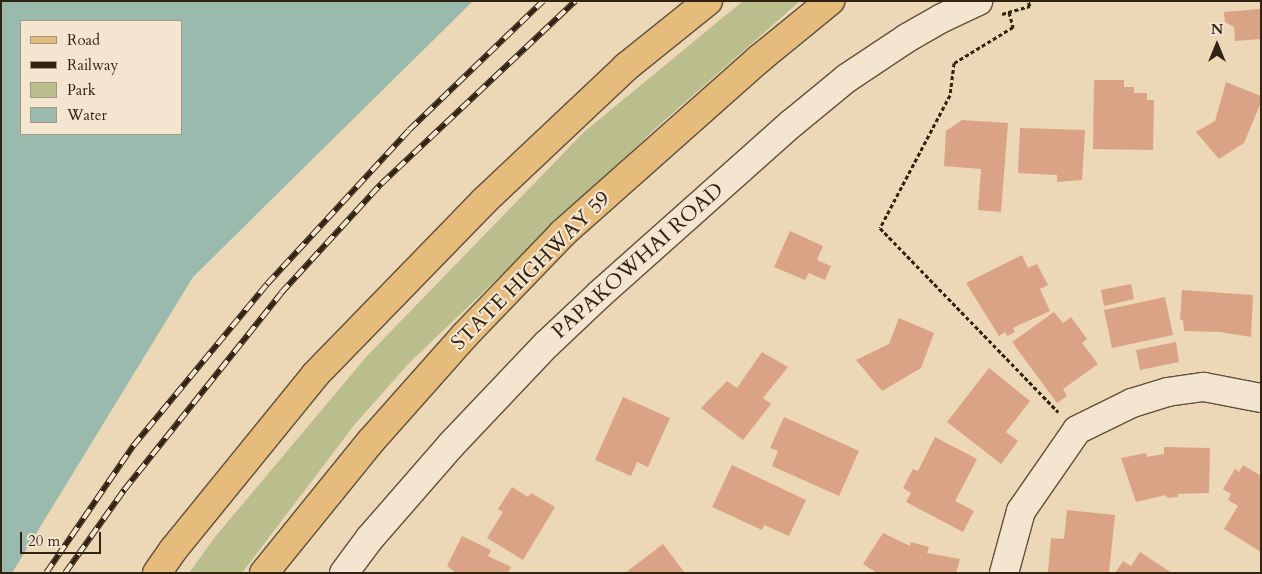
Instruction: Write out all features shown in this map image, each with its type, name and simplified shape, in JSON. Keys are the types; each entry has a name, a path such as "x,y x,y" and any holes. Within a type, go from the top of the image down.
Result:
{"main road":[{"path":"157,573 173,550 315,374 506,181 626,67 708,1"},
{"name":"STATE HIGHWAY 59","path":"264,573 371,440 465,335 563,232 751,65 830,1"}],"street":[{"name":"PAPAKOWHAI ROAD","path":"344,573 370,538 451,445 547,344 600,294 791,124 847,78 921,30 978,1"},
{"path":"1004,573 1021,511 1077,430 1132,403 1167,392 1204,387 1261,398"}],"path":[{"path":"1009,12 1013,27 954,63 950,96 880,228 1027,383 1077,430"}],"green space":[{"path":"743,1 800,1 658,126 410,362 355,424 242,573 189,573 215,537 367,356 584,132"}],"water":[{"path":"1,1 473,1 193,277 12,573 1,573"}],"building":[{"path":"1260,9 1261,39 1235,41 1234,27 1225,22 1224,12"},
{"path":"1094,80 1124,80 1124,87 1134,87 1134,93 1147,93 1147,100 1154,100 1153,150 1093,149"},
{"path":"1226,82 1261,96 1261,102 1244,143 1219,159 1196,132 1215,121"},
{"path":"962,120 1008,123 1001,212 978,210 981,169 944,166 946,131"},
{"path":"1020,128 1085,130 1082,180 1057,182 1057,175 1018,173"},
{"path":"790,231 823,246 817,260 831,266 825,280 809,273 805,280 774,267"},
{"path":"1022,255 1028,268 1037,264 1048,285 1040,289 1050,311 1013,328 1015,332 1007,336 1005,332 999,336 966,283"},
{"path":"1131,284 1134,299 1104,306 1101,290"},
{"path":"1182,290 1253,295 1251,337 1220,332 1184,331 1183,320 1180,320"},
{"path":"1165,297 1173,335 1112,348 1104,310"},
{"path":"1054,312 1063,323 1071,317 1087,339 1082,343 1098,364 1063,389 1067,396 1057,403 1012,342"},
{"path":"899,318 934,333 921,368 882,391 856,360 889,344"},
{"path":"1176,342 1179,362 1140,370 1136,350"},
{"path":"762,352 788,367 763,398 771,404 743,440 701,408 727,381 737,388"},
{"path":"989,368 1030,401 1006,432 1018,441 1001,464 947,422"},
{"path":"623,397 670,418 648,467 637,462 631,476 595,460"},
{"path":"784,417 859,451 839,496 772,466 778,451 770,448"},
{"path":"935,437 977,459 955,501 974,511 963,532 906,502 911,493 903,488 913,469 918,471"},
{"path":"1164,447 1210,448 1209,493 1178,494 1178,497 1167,498 1166,495 1136,502 1121,458 1146,453 1147,457 1164,454"},
{"path":"732,465 806,500 789,536 764,525 762,530 712,507"},
{"path":"1243,465 1261,476 1261,552 1224,529 1238,506 1228,500 1231,494 1223,489 1235,469 1239,472"},
{"path":"512,487 528,497 531,493 555,507 523,560 487,538 503,512 498,509"},
{"path":"1067,510 1115,515 1109,573 1048,572 1051,538 1064,539"},
{"path":"883,533 910,546 911,542 929,547 927,553 960,559 956,573 877,573 863,564"},
{"path":"462,536 491,550 488,556 511,567 508,573 456,573 447,566"},
{"path":"663,544 685,573 625,573"},
{"path":"1140,552 1172,573 1115,573 1123,561 1131,566"}],"railway":[{"path":"46,573 133,446 267,284 409,130 543,1"},
{"path":"65,573 124,490 281,293 381,184 575,1"}]}
